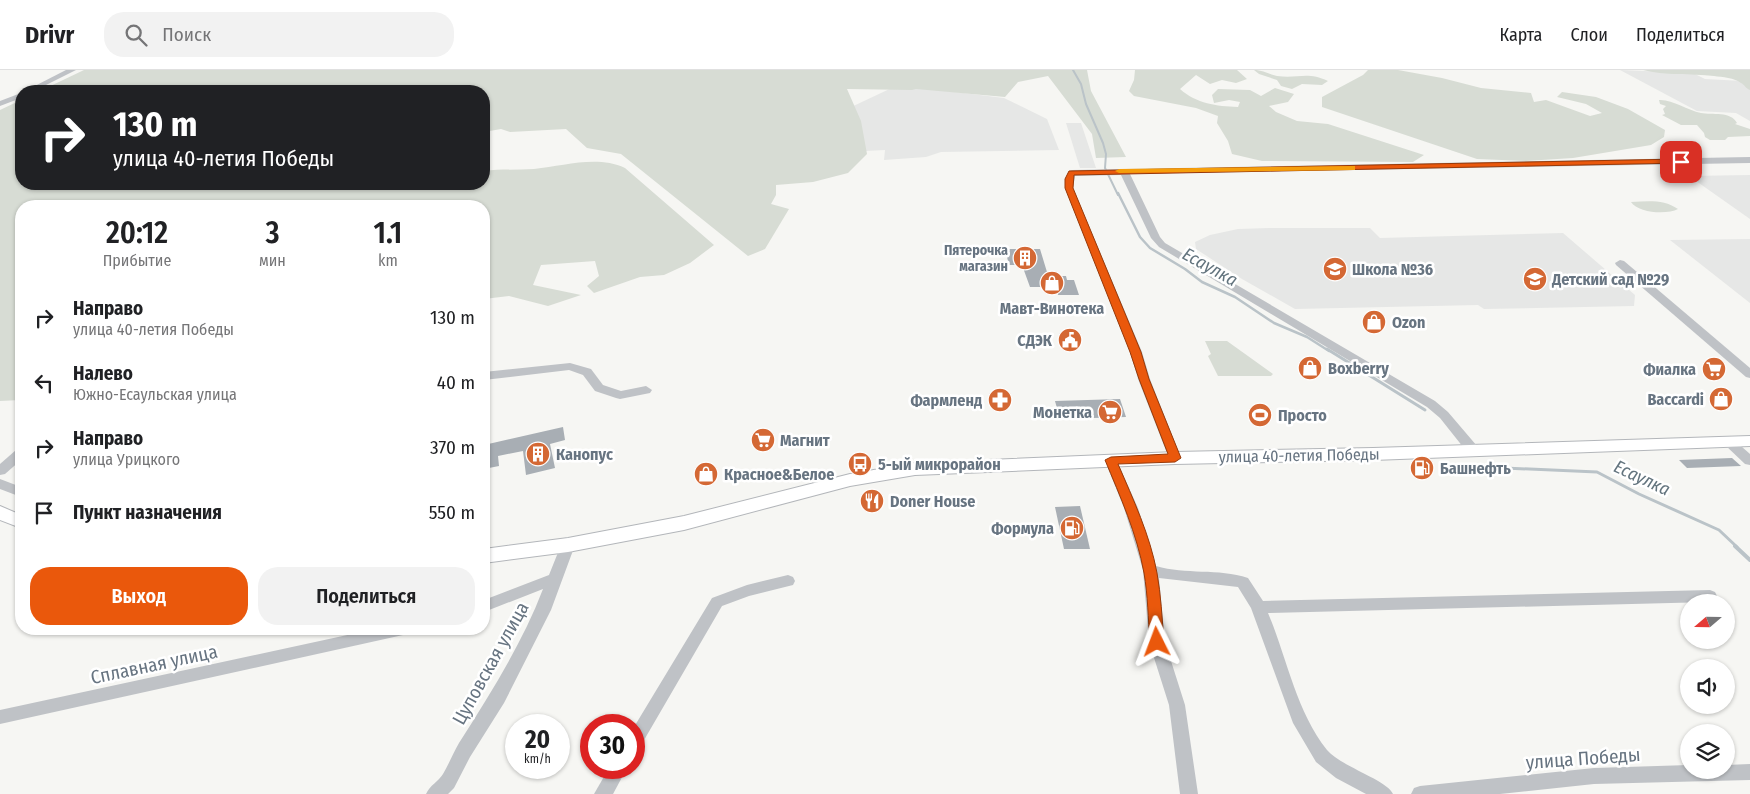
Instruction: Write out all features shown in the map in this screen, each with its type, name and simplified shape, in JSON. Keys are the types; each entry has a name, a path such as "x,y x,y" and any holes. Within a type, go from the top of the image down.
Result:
{"main road":[{"name":"улица 40-летия Победы","path":"490,555 568,545 684,523 850,480 916,469 1111,460 1373,454 1472,449 1750,441"},
{"path":"0,512 15,519"}],"street":[{"path":"41,85 72,70"},
{"path":"0,104 15,98"},
{"path":"1175,458 1144,379 1136,352 1069,188 1068,179 1072,173 1750,160"},
{"path":"1124,171 1156,238 1162,244 1431,404 1444,415 1472,449"},
{"path":"1620,263 1750,374"},
{"path":"490,375 570,366 587,372 598,388 620,394 646,390"},
{"path":"1729,442 1750,461"},
{"path":"0,471 15,459"},
{"path":"1111,460 1131,508 1150,570 1157,642 1177,705 1189,794"},
{"path":"0,484 15,490"},
{"name":"Цуповская улица","path":"435,794 448,782 464,751 498,698 543,610 568,545"},
{"path":"1150,570 1163,575 1228,578 1243,582 1259,607 1283,678 1306,730 1323,757 1349,776 1384,794"},
{"path":"490,604 555,579"},
{"path":"645,723 717,602 747,591 788,581"},
{"path":"1259,607 1680,597"},
{"name":"Сплавная улица","path":"0,717 376,635"},
{"name":"улица Победы","path":"1420,794 1594,776 1750,772"},
{"path":"603,794 612,779"}],"shaded area":[{"path":"84,70 1087,70 1091,91 1126,157 1096,158 1092,134 1048,76 1018,82 1005,97 916,89 847,89 861,121 867,154 848,173 813,182 776,185 776,195 771,204 789,209 765,249 748,256 621,154 587,148 566,129 510,132 501,129 490,131 490,85 53,85"},
{"path":"1135,70 1237,70 1247,79 1236,83 1222,80 1210,84 1196,75 1180,89 1200,101 1222,106 1238,107 1240,102 1229,100 1214,103 1212,95 1218,89 1250,90 1261,96 1275,88 1294,94 1288,102 1269,106 1276,112 1297,121 1328,124 1424,155 1413,162 1262,161 1232,154 1228,141 1217,123 1218,116 1196,108 1134,96 1129,91 1134,80"},
{"path":"1254,70 1277,76 1314,76 1328,81 1322,85 1302,84 1292,89 1281,86 1277,80 1259,74"},
{"path":"1368,70 1398,70 1442,78 1481,88 1531,93 1534,102 1546,100 1590,116 1602,113 1586,104 1557,97 1562,92 1596,97 1628,109 1665,130 1664,137 1651,145 1573,158 1526,161 1477,159 1322,107 1322,97 1363,75"},
{"path":"1620,70 1693,73 1705,79 1743,81 1750,89 1750,121 1736,113 1697,111"},
{"path":"1643,70 1750,70 1750,90 1738,81 1728,78"},
{"path":"898,85 1004,98 1047,119 1059,150 941,152 926,157 884,160 885,150 865,151 847,109"},
{"path":"1659,100 1669,101 1701,113 1726,115 1734,119 1737,123 1735,124 1750,129 1750,136 1710,140 1705,137 1697,125 1681,125 1662,115 1665,114 1663,109 1666,106 1660,104"},
{"path":"15,103 15,190 490,190 490,170 534,169 580,162 603,162 625,168 714,245 690,263 664,275 640,277 594,293 587,286 599,276 595,261 541,265 533,285 581,295 548,306 509,296 490,298 490,200 15,200 15,400 0,401 0,110"},
{"path":"1066,123 1081,123 1096,168 1080,168"},
{"path":"1750,175 1750,219 1689,176"},
{"path":"1631,202 1661,202 1678,209 1667,212 1646,211"},
{"path":"1370,228 1380,238 1563,233 1635,295 1634,306 1484,309 1478,305 1295,309 1242,279 1196,249 1195,242 1210,235 1238,229"},
{"path":"1750,239 1750,303 1670,240"},
{"path":"1205,341 1227,341 1273,374 1271,376 1218,376 1208,356 1211,354"}],"building":[{"path":"1005,249 1040,249 1047,272 1056,271 1058,276 1066,276 1067,280 1074,280 1079,295 1058,295 1056,287 1030,287 1022,265 1009,265"},
{"path":"1120,399 1126,417 1060,419 1055,401"},
{"name":"Канопус","path":"563,427 565,440 550,444 555,468 526,475 523,451 498,456 499,466 490,468 490,444"},
{"path":"1732,458 1741,466 1687,468 1679,460"},
{"name":"Формула","path":"1080,506 1090,549 1064,549 1055,507"}],"waterway":[{"name":"Есаулка","path":"1073,70 1081,84 1086,104 1103,143 1106,154 1105,168 1118,195"},
{"name":"Есаулка","path":"1118,193 1140,237 1150,248 1185,269 1202,282 1235,297 1274,323 1307,337 1329,351"},
{"name":"Есаулка","path":"1327,349 1425,410"},
{"name":"Есаулка","path":"1504,468 1597,472 1639,494 1719,530 1737,547"},
{"name":"Есаулка","path":"1735,546 1750,560"}],"slow traffic":[{"path":"1119,171 1353,168"}],"place":[{"name":"Пятерочка магазин","path":"1025,258"},
{"name":"Школа №36","path":"1335,269"},
{"name":"Детский сад №29","path":"1535,279"},
{"name":"Мавт-Винотека","path":"1052,283"},
{"name":"Ozon","path":"1374,322"},
{"name":"СДЭК","path":"1070,340"},
{"name":"Boxberry","path":"1310,368"},
{"name":"Фиалка","path":"1714,369"},
{"name":"Baccardi","path":"1721,399"},
{"name":"Фармленд","path":"1000,400"},
{"name":"Монетка","path":"1110,412"},
{"name":"Просто","path":"1260,415"},
{"name":"Магнит","path":"763,440"},
{"name":"Канопус","path":"538,454"},
{"name":"5-ый микрорайон","path":"860,464"},
{"name":"Башнефть","path":"1422,468"},
{"name":"Красное&Белое","path":"706,474"},
{"name":"Doner House","path":"872,501"},
{"name":"Формула","path":"1072,528"}],"route":[{"path":"1157,642 1150,570 1138,536 1131,508 1111,460 1175,458 1144,379 1136,352 1069,188 1068,179 1072,173 1681,162"}]}
